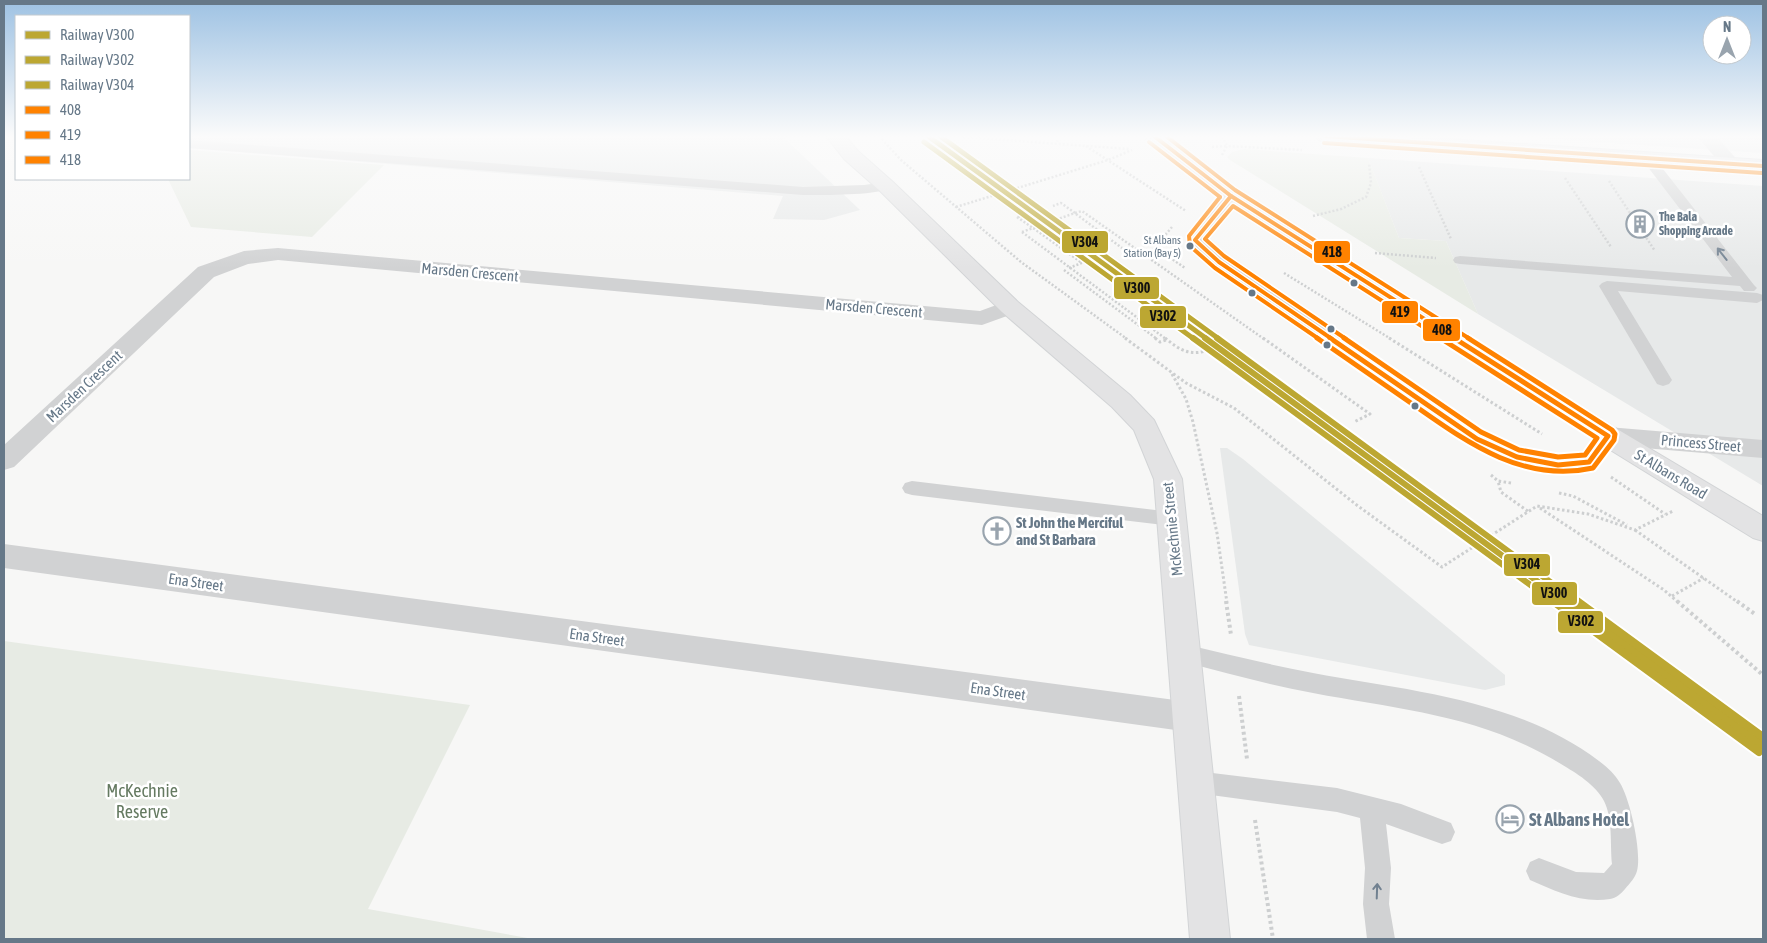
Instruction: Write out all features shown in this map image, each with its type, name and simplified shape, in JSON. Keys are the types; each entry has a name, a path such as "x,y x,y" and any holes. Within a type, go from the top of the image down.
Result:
{"main road":[{"name":"McKechnie Street","path":"879,180 1010,307 1121,401 1145,426 1168,479 1210,939"},
{"name":"St Albans Road","path":"1210,180 1231,196 1608,436 1763,530"}],"street":[{"name":"Marsden Crescent","path":"4,460 206,272 244,258 278,254 982,318 1010,307"},
{"name":"Princess Street","path":"1608,436 1763,449"},
{"name":"Ena Street","path":"4,556 1190,717"}],"lane":[{"path":"659,180 803,191 864,190 886,186"},
{"path":"1664,180 1760,302"},
{"path":"1231,196 1206,224 1195,240 1219,262 1477,440 1517,457 1558,465 1589,462 1608,436"},
{"path":"1460,260 1744,282"},
{"path":"1663,380 1607,286 1760,302"},
{"path":"912,488 1172,519"},
{"path":"1184,653 1312,683 1438,704 1517,727 1555,745 1589,768 1612,792 1622,820 1625,869 1610,886 1576,885 1539,871"},
{"path":"1196,782 1337,800 1401,816 1442,832"},
{"path":"1372,808 1378,868 1376,904 1381,939"}],"path":[{"path":"925,180 1021,262 1186,384 1234,408 1358,506 1442,567 1538,506 1588,514"},
{"path":"956,206 1042,180"},
{"path":"1139,180 1206,224"},
{"path":"1313,216 1341,209 1366,197 1371,180"},
{"path":"1371,252 1460,260 1425,180"},
{"path":"1566,180 1628,273"},
{"path":"1609,180 1672,276"},
{"path":"1013,189 1055,220"},
{"path":"1053,206 1062,203 1122,248 1116,250"},
{"path":"1211,348 1198,355 1178,350 1022,232 1082,211 1370,414 1354,422"},
{"path":"1026,214 1017,217 1082,263"},
{"path":"1089,260 1064,270 1160,342 1167,340"},
{"path":"1284,273 1589,462 1666,515"},
{"path":"1517,484 1498,481 1501,492 1529,512"},
{"path":"1555,492 1573,496 1635,530 1756,614"},
{"path":"1538,506 1672,596 1763,675"},
{"path":"1672,596 1704,578"}],"shaded area":[{"path":"585,180 828,180 860,210 824,220 773,219 783,196"},
{"path":"1377,180 1678,180 1763,186 1763,486 1478,314 1446,241 1399,238"},
{"path":"1220,448 1227,448 1243,459 1505,675 1505,685 1485,690 1249,645 1245,634"}],"green space":[{"path":"168,180 369,180 312,237 191,227"},
{"path":"1262,180 1377,180 1399,238 1446,241 1478,314"},
{"name":"McKechnie Reserve","path":"4,641 470,705 368,909 533,939 4,939"}],"rail line":[{"name":"V302","path":"976,180 1759,752"},
{"name":"V300","path":"988,180 1763,746"},
{"name":"V304","path":"1000,180 1763,737"}],"transit line":[{"name":"419","path":"1198,180 1220,197"},
{"name":"408","path":"1210,180 1231,196"},
{"name":"418","path":"1220,197 1189,236 1190,246 1215,268 1473,446 1532,468 1562,472 1593,468 1614,440 1615,434 1612,430 1235,190 1222,180"},
{"name":"408","path":"1231,196 1608,436 1589,462 1558,465 1517,457 1477,439 1219,262 1195,240 1231,196"},
{"name":"419","path":"1233,206 1597,438 1585,455 1558,457 1519,450 1481,432 1224,256 1205,239 1233,206"}],"place":[{"name":"The Bala Shopping Arcade","path":"1640,224"},
{"name":"St Albans Station (Bay 5)","path":"1190,246"},
{"name":"St John the Merciful and St Barbara","path":"997,531"},
{"name":"St Albans Hotel","path":"1510,819"}]}
